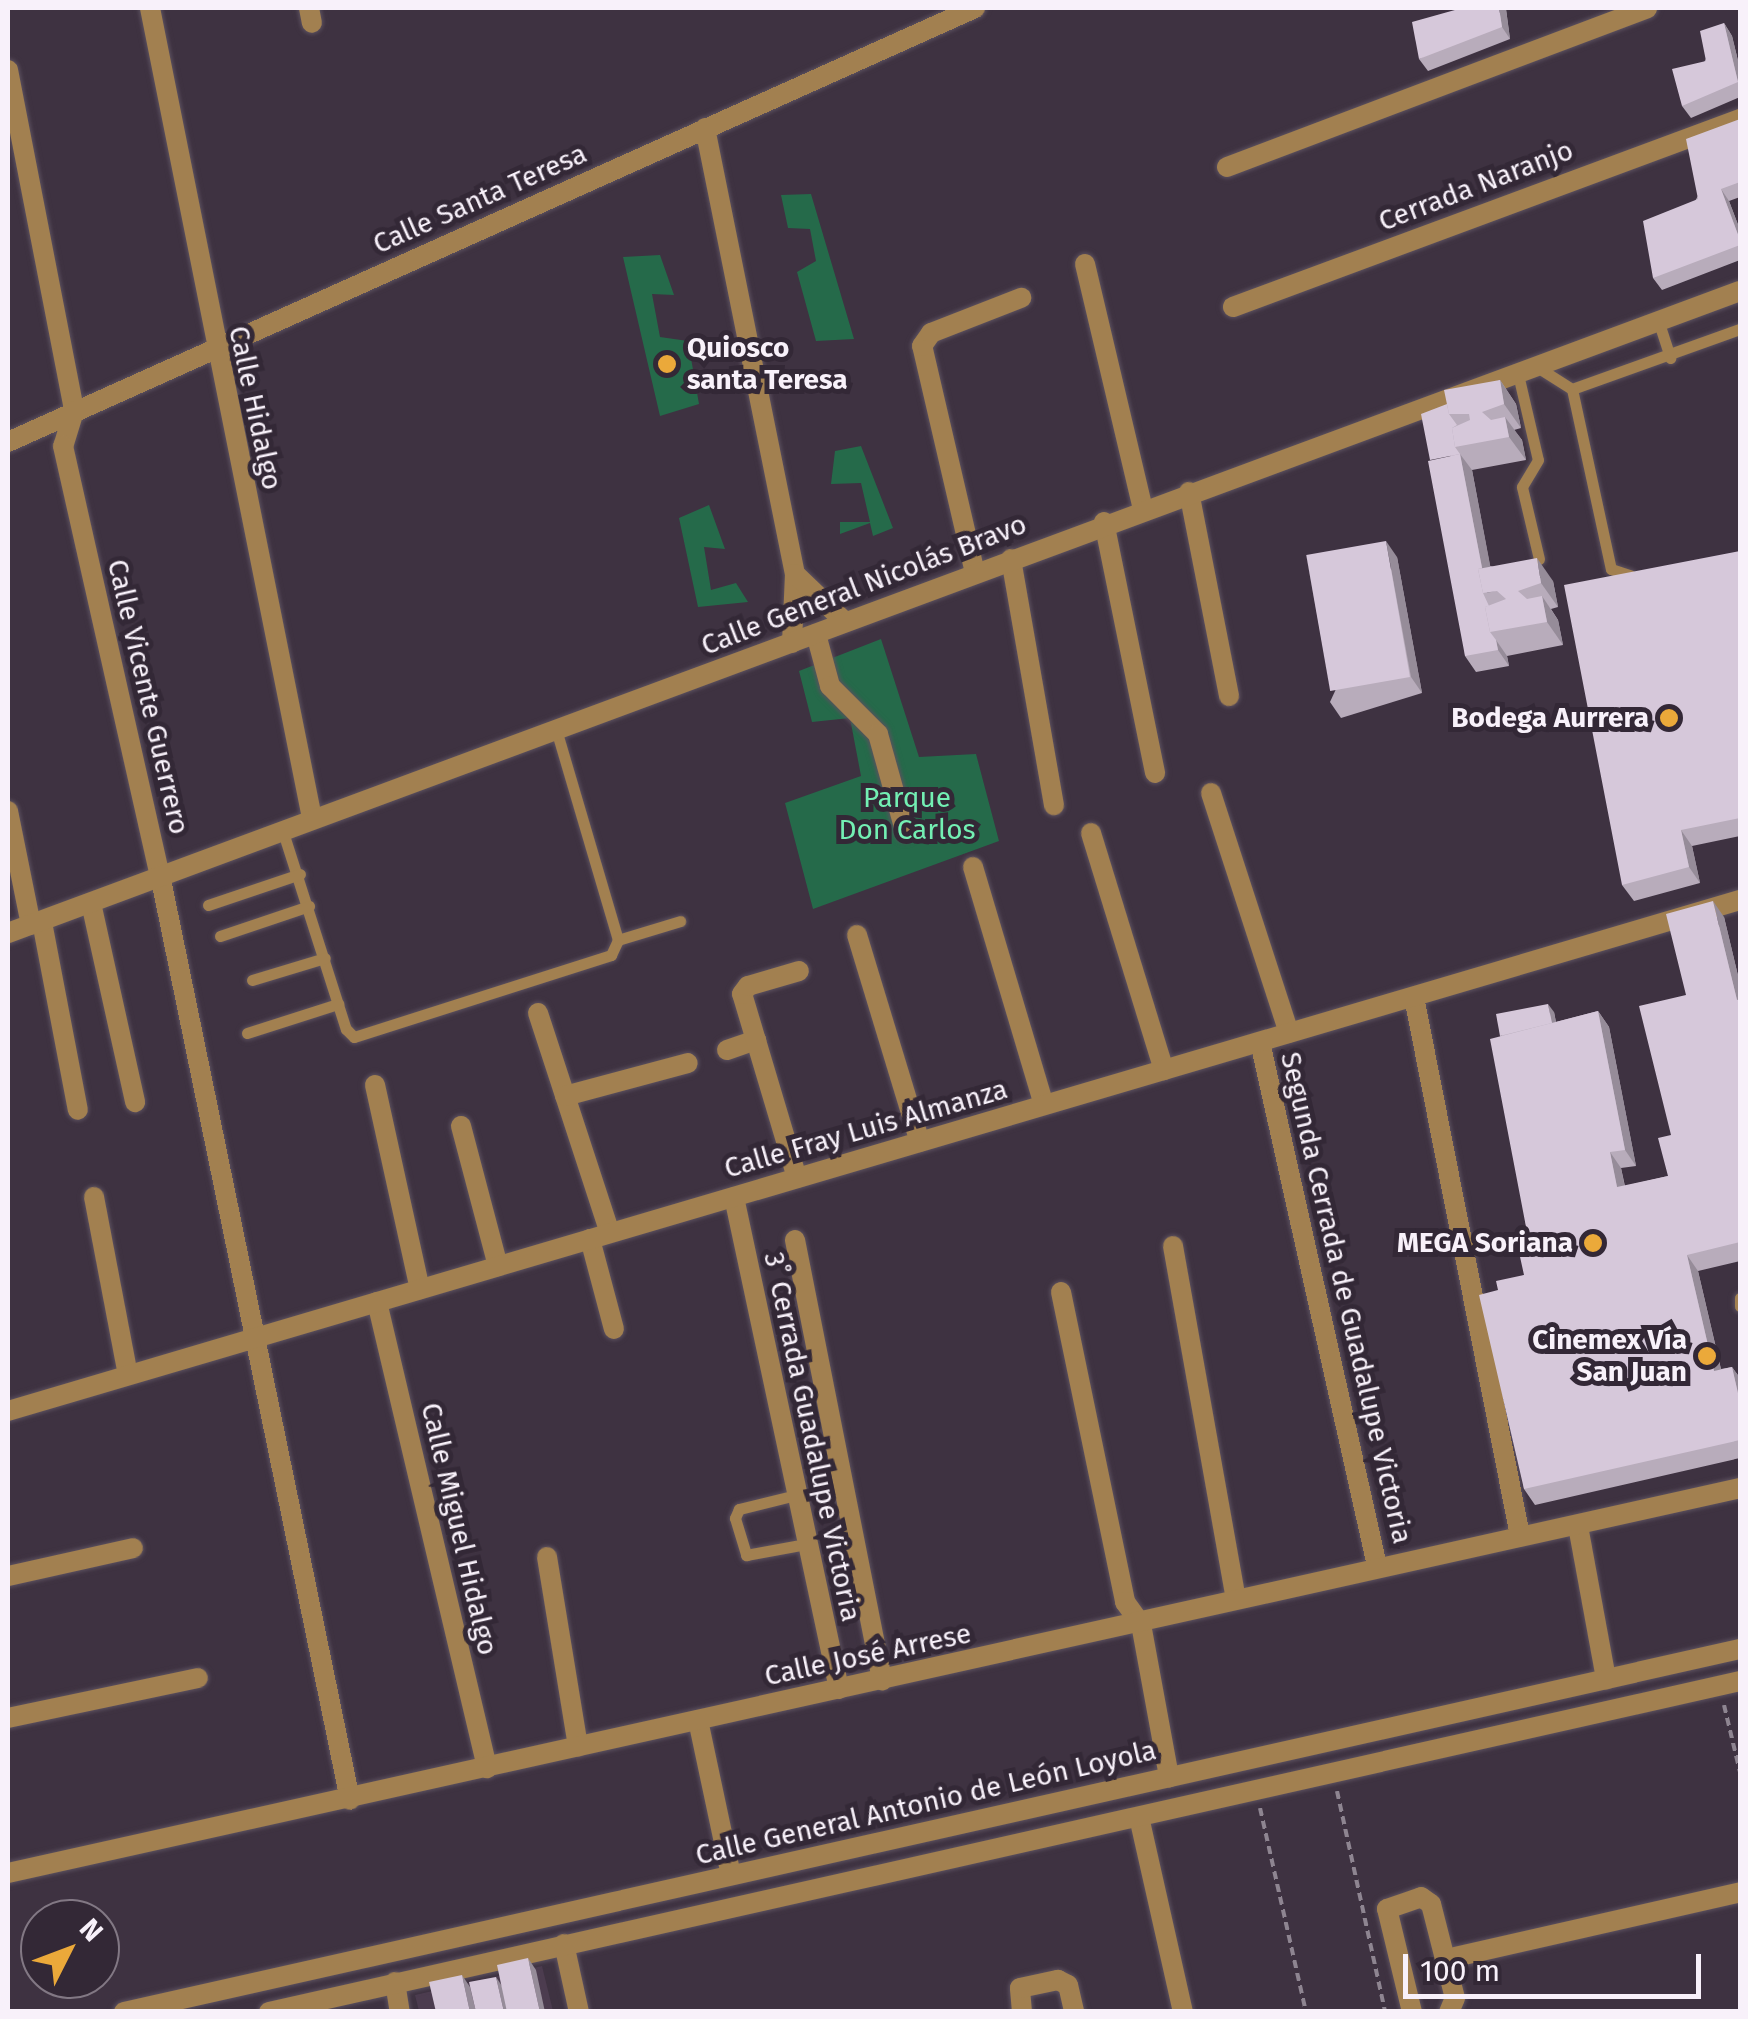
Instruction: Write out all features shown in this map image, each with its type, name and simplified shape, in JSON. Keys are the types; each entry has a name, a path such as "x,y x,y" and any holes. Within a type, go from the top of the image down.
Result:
{"street":[{"name":"Calle Hidalgo","path":"150,8 214,348 312,818"},
{"name":"Calle Santa Teresa","path":"8,442 974,8"},
{"path":"1228,167 1647,8"},
{"name":"Calle Vicente Guerrero","path":"8,70 74,411 63,446 160,875 350,1800"},
{"name":"Cerrada Naranjo","path":"1233,308 1740,119"},
{"path":"706,128 795,574 792,643"},
{"path":"1085,264 1143,510"},
{"name":"Calle General Nicolás Bravo","path":"8,933 816,634 1104,522 1740,291"},
{"path":"975,573 922,346 931,332 1021,298"},
{"path":"1189,492 1228,696"},
{"path":"1104,522 1155,772"},
{"path":"1011,559 1054,805"},
{"path":"795,574 845,622"},
{"path":"816,634 830,686 879,736 905,831"},
{"path":"1211,793 1288,1033"},
{"path":"8,811 78,1110"},
{"path":"1090,832 1164,1070"},
{"path":"973,867 1044,1105"},
{"name":"Calle Fray Luis Almanza","path":"8,1411 1740,900"},
{"path":"90,903 135,1102"},
{"path":"857,935 920,1142"},
{"path":"797,1178 742,990 799,970"},
{"path":"1414,996 1520,1536"},
{"path":"538,1012 565,1096 600,1236 614,1329"},
{"path":"726,1050 756,1040"},
{"name":"Segunda Cerrada de Guadalupe Victoria","path":"1260,1042 1377,1566"},
{"path":"565,1096 688,1063"},
{"path":"375,1085 420,1290"},
{"path":"460,1126 498,1266"},
{"path":"94,1197 128,1375"},
{"name":"3˚ Cerrada Guadalupe Victoria","path":"734,1197 838,1689"},
{"path":"795,1240 882,1680"},
{"path":"1173,1246 1236,1598"},
{"path":"1061,1292 1125,1602 1141,1624 1169,1777"},
{"name":"Calle Miguel Hidalgo","path":"377,1302 488,1768"},
{"name":"Calle José Arrese","path":"8,1874 1740,1488"},
{"path":"1578,1526 1606,1679"},
{"path":"8,1576 133,1548"},
{"path":"547,1557 578,1746"},
{"name":"Calle General Antonio de León Loyola","path":"124,2012 1740,1650"},
{"path":"8,1718 198,1678"},
{"name":"Calle General Antonio de León Loyola","path":"269,2012 1740,1681"},
{"path":"698,1720 731,1875"},
{"path":"1139,1817 1182,2012"},
{"path":"1446,1959 1740,1892"},
{"path":"1412,2012 1388,1906 1428,1898 1456,2002 1449,2012"},
{"path":"564,1944 579,2012"},
{"path":"1022,2012 1020,1988 1058,1980 1068,1985 1074,2012"},
{"path":"395,1982 400,2012"}],"lane":[{"path":"1658,320 1670,358"},
{"path":"1525,367 1572,389 1670,358 1740,330"},
{"path":"1525,367 1538,460 1522,487 1538,559"},
{"path":"1572,389 1612,569 1620,576 1652,571"},
{"path":"282,829 300,874 349,1034 361,1036 611,955 618,940 556,729"},
{"path":"208,905 300,874"},
{"path":"220,936 309,906"},
{"path":"618,940 680,921"},
{"path":"252,980 325,958"},
{"path":"247,1033 338,1004"},
{"path":"1740,1298 1740,1306"},
{"path":"796,1495 739,1509 735,1518 746,1555 806,1544"}],"path":[{"path":"1719,1686 1740,1772"},
{"path":"1333,1772 1384,2012"},
{"path":"1255,1789 1306,2012"}],"shaded area":[{"path":"542,1966 553,2011 419,2011 415,1995"}],"green space":[{"path":"811,194 854,339 816,341 797,272 816,261 810,229 788,228 781,195"},
{"path":"660,255 674,295 652,294 660,337 688,341 699,404 660,416 623,257"},
{"path":"861,446 893,528 873,536 870,523 840,534 840,522 870,522 861,483 831,484 835,451"},
{"path":"709,505 725,549 704,547 711,590 736,583 748,602 698,607 679,518"},
{"name":"Parque Don Carlos","path":"881,639 919,757 976,754 999,841 813,909 785,803 861,776 850,718 812,722 799,671"}],"building":[{"path":"1462,8 1499,8 1502,27 1419,59 1412,22"},
{"path":"1724,23 1738,82 1682,106 1672,69 1706,61 1700,31"},
{"path":"1740,119 1740,182 1721,189 1740,245 1653,278 1643,221 1698,199 1686,139"},
{"path":"1500,380 1504,404 1482,412 1491,420 1505,417 1509,437 1455,447 1452,428 1470,420 1469,414 1449,414 1444,390"},
{"path":"1447,404 1457,425 1452,428 1460,454 1430,460 1421,414"},
{"path":"1460,454 1482,568 1478,569 1489,606 1485,607 1498,650 1465,656 1428,461"},
{"path":"1386,541 1410,677 1330,691 1306,555"},
{"name":"Bodega Aurrera","path":"1740,551 1740,818 1681,830 1689,867 1622,885 1564,585"},
{"path":"1537,558 1541,583 1518,591 1527,599 1542,596 1547,622 1490,632 1485,607 1506,599 1497,591 1483,593 1478,569"},
{"path":"1713,901 1737,1000 1740,999 1740,1242 1687,1255 1714,1371 1732,1367 1740,1402 1740,1440 1524,1489 1479,1295 1498,1290 1496,1281 1524,1275 1515,1234 1527,1232 1490,1039 1598,1011 1625,1150 1610,1152 1617,1187 1668,1176 1658,1138 1671,1135 1639,1006 1686,995 1666,914"},
{"path":"1548,1004 1552,1023 1500,1036 1496,1014"},
{"path":"528,1958 540,2012 507,2012 497,1965"},
{"path":"462,1975 470,2012 436,2012 429,1982"},
{"path":"496,1977 504,2012 476,2012 469,1982"}],"place":[{"name":"Quiosco santa Teresa","path":"667,364"},
{"name":"Bodega Aurrera","path":"1669,718"},
{"name":"MEGA Soriana","path":"1593,1243"},
{"name":"Cinemex Vía San Juan","path":"1707,1356"}]}
